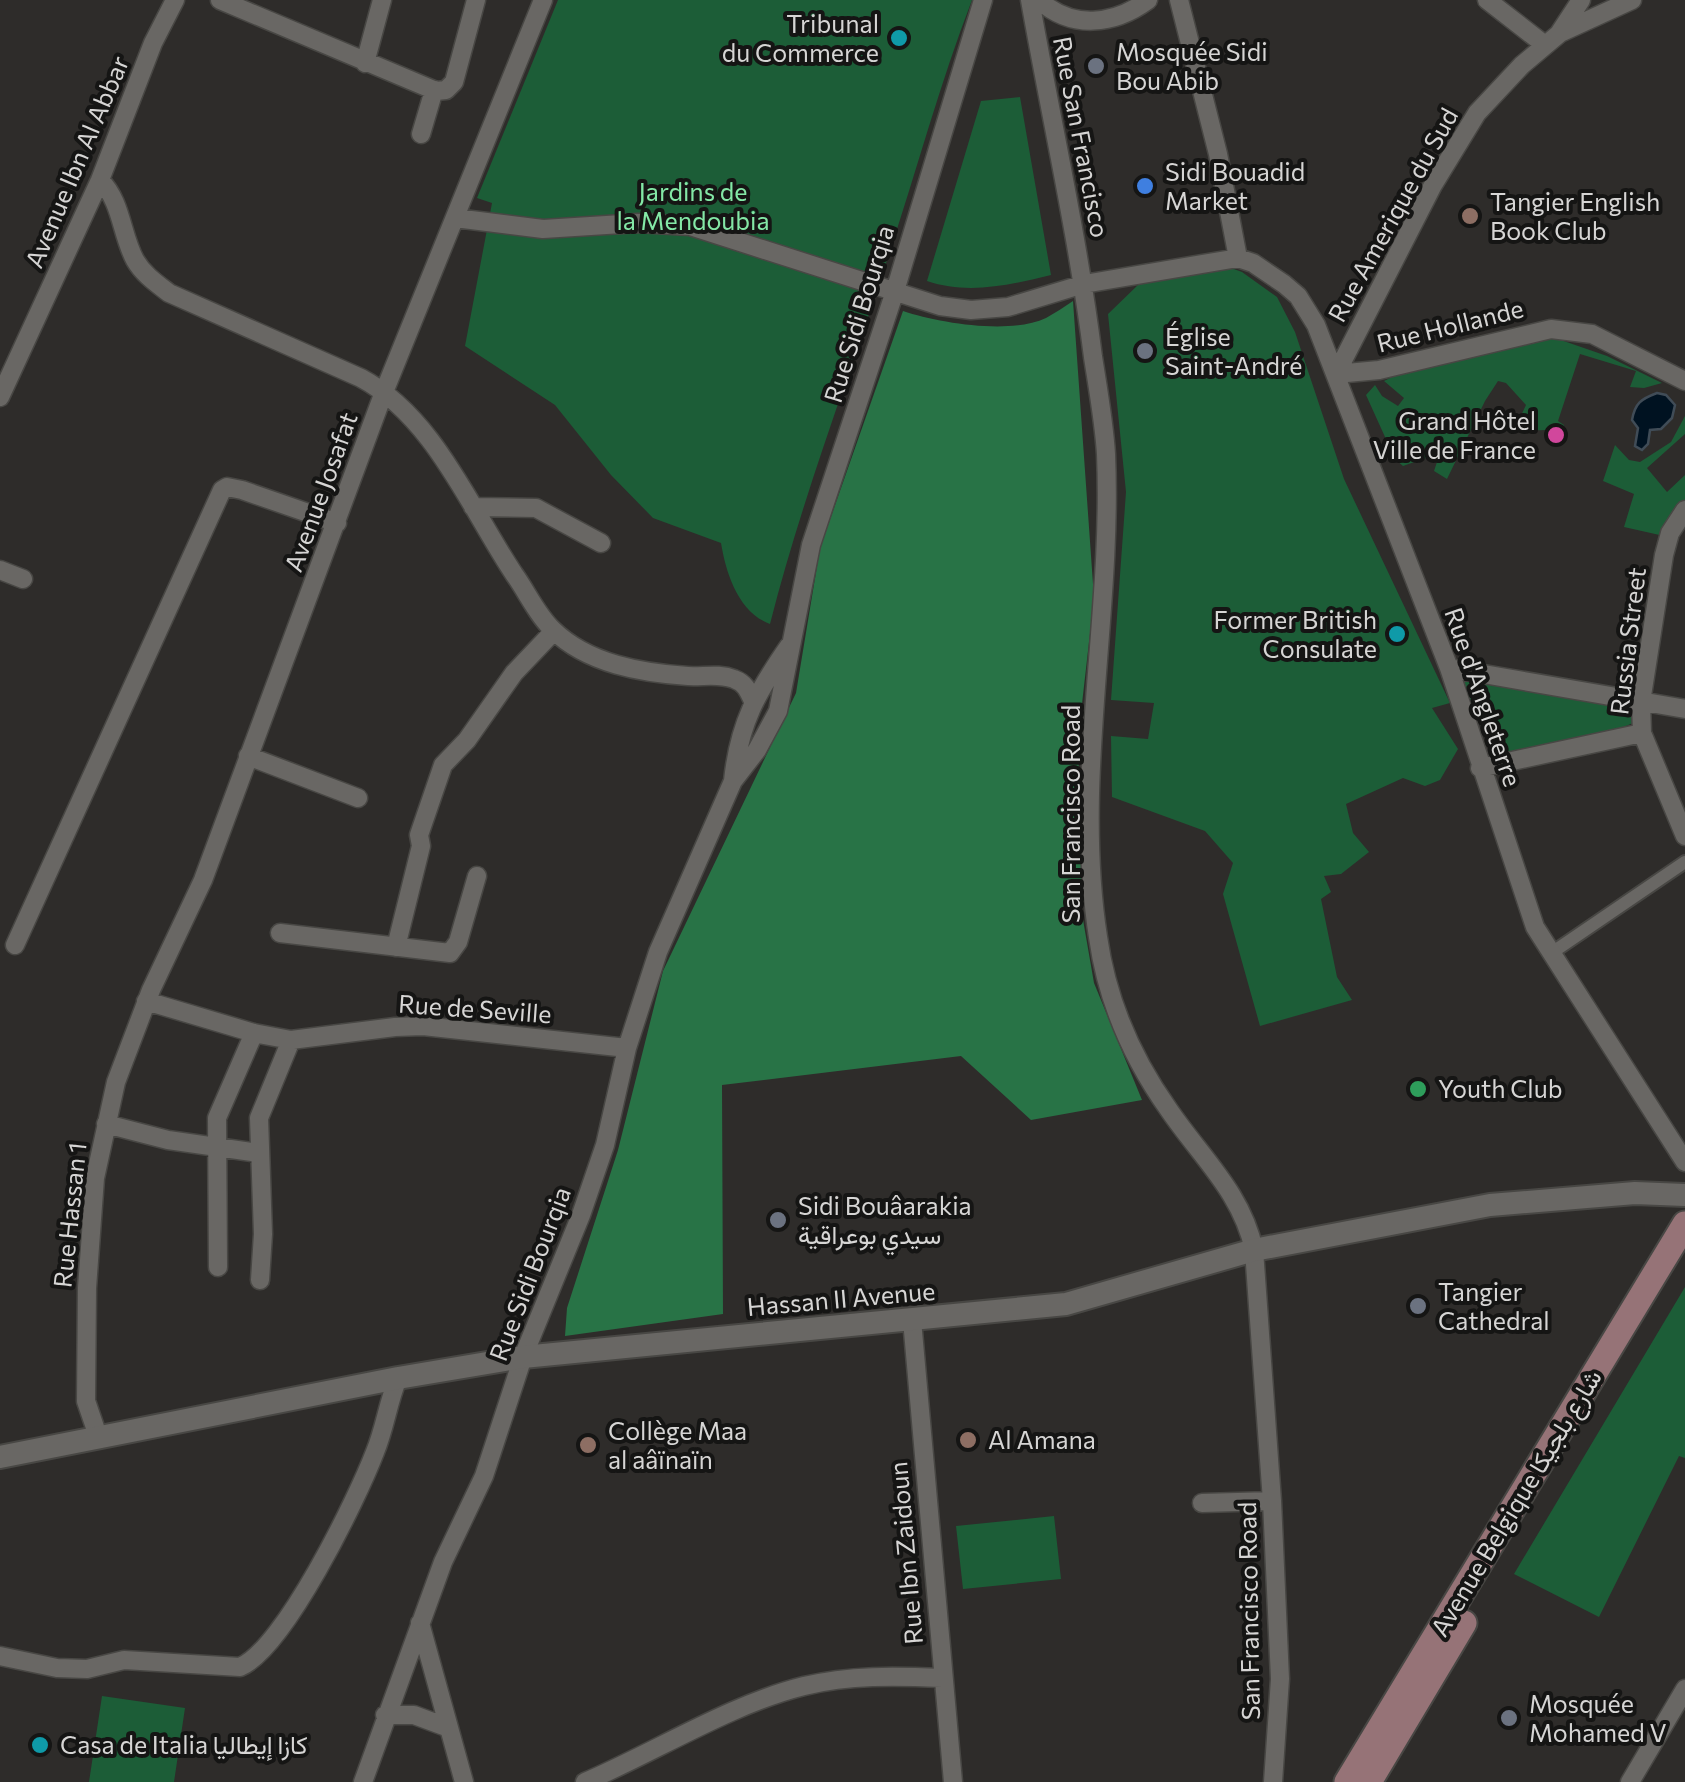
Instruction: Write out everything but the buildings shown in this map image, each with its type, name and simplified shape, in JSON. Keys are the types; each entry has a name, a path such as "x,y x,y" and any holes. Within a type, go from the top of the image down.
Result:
{"main road":[{"name":"Avenue Belgique شارع بلجيكا","path":"1347,1782 1685,1224"},
{"name":"Avenue Belgique شارع بلجيكا","path":"1369,1782 1685,1255"}],"street":[{"name":"Avenue Ibn Al Abbar","path":"0,397 100,180 153,43 174,0"},
{"path":"220,0 434,90 446,90 454,82 476,0"},
{"path":"365,63 382,0"},
{"name":"Avenue Josafat","path":"146,1001 203,880 384,392 543,0"},
{"name":"Rue Sidi Bourqia","path":"362,1782 442,1562 484,1476 524,1357 605,1145 626,1048 658,952 734,782 778,710 811,545 895,291 983,0"},
{"name":"Rue San Francisco","path":"1030,0 1084,284"},
{"path":"1039,0 1062,16 1095,22 1134,10 1148,0"},
{"path":"455,218 543,230 638,223 690,226 940,306 972,310 1008,308 1084,284 1238,258 1214,138 1179,0"},
{"path":"1488,0 1552,39"},
{"path":"1552,39 1580,0"},
{"path":"1552,39 1632,0"},
{"name":"Rue Amerique du Sud","path":"1336,374 1462,136 1495,92 1552,39"},
{"path":"422,134 434,90"},
{"path":"100,180 114,200 135,259 148,277 169,293 384,392 428,439 554,631 620,666 684,676 730,678 746,686 753,701"},
{"name":"Rue d'Angleterre","path":"1238,258 1253,262 1298,296 1316,325 1449,668 1535,927 1685,1162"},
{"name":"San Francisco Road","path":"1084,284 1106,452 1092,740 1092,876 1098,937 1108,985 1132,1052 1171,1114 1238,1202 1249,1224 1272,1500 1280,1679 1273,1782"},
{"name":"Rue Hollande","path":"1336,374 1379,370 1551,329 1592,334 1685,381"},
{"path":"15,946 222,490 242,490 337,524"},
{"path":"474,506 536,508 601,542"},
{"name":"Russia Street","path":"1685,510 1667,542 1641,702 1642,733 1685,836"},
{"path":"0,570 23,578"},
{"path":"396,947 421,846 419,835 444,765 514,673 554,631"},
{"name":"Rue Sidi Bourqia","path":"734,782 739,742 753,701 789,645"},
{"path":"1449,668 1685,709"},
{"path":"1480,768 1642,733"},
{"path":"248,756 358,798"},
{"path":"1550,954 1685,862"},
{"path":"280,933 454,951 477,876"},
{"name":"Rue de Seville","path":"146,1001 291,1040 423,1026 626,1048"},
{"name":"Rue Hassan 1","path":"99,1439 86,1401 86,1288 95,1178 116,1082 146,1001"},
{"path":"218,1267 217,1118 254,1033"},
{"path":"260,1280 260,1112 291,1040"},
{"path":"106,1124 168,1140 259,1153"},
{"name":"Hassan II Avenue","path":"0,1457 524,1357 1066,1304 1254,1250 1490,1204 1635,1193 1685,1196"},
{"name":"Rue Ibn Zaidoun","path":"912,1320 953,1782"},
{"path":"0,1656 57,1668 87,1669 124,1660 240,1667 254,1660 316,1576 374,1456 398,1378"},
{"path":"1202,1503 1272,1500"},
{"path":"420,1623 464,1782"},
{"path":"585,1782 743,1708 802,1686 876,1676 942,1678"},
{"path":"1630,1782 1685,1689"},
{"path":"385,1715 414,1715 449,1728"}],"green space":[{"name":"Jardins de la Mendoubia","path":"558,0 972,0 811,484 770,624 750,610 735,590 721,543 653,518 611,475 555,405 465,346 492,203 477,198"},
{"path":"1020,97 1051,275 973,288 927,281 981,101"},
{"path":"1231,268 1277,297 1295,332 1344,479 1450,703 1432,708 1458,749 1440,780 1425,786 1403,778 1346,804 1353,833 1369,852 1341,874 1324,876 1331,892 1321,899 1337,977 1352,1000 1260,1026 1223,894 1233,863 1205,831 1112,797 1111,736 1148,739 1154,703 1111,700 1126,492 1108,314 1139,284"},
{"path":"1073,301 1094,598 1078,739 1082,914 1094,983 1142,1100 1031,1120 961,1056 722,1085 723,1314 565,1336 567,1308 618,1150 663,971 796,693 820,548 903,311 955,323 1014,326 1046,318"},
{"path":"1555,338 1607,356 1662,383 1630,387 1636,371 1580,354 1558,421 1564,425 1561,431 1533,430 1517,424 1526,405 1506,383 1498,381 1447,479 1434,471 1440,453 1403,466 1395,459 1366,395 1375,385 1382,396 1398,406 1404,398 1384,381 1402,372"},
{"path":"1685,416 1685,434 1647,468 1667,492 1685,475 1685,503 1664,536 1624,527 1634,494 1603,481 1615,445 1629,460 1640,462 1671,442"},
{"path":"1449,668 1629,710 1633,723 1609,733 1499,757"},
{"path":"1685,1287 1685,1458 1679,1456 1599,1617 1514,1574"},
{"path":"1054,1516 1061,1579 963,1589 956,1526"},
{"path":"102,1696 185,1708 174,1782 89,1782"}],"water":[{"path":"1657,393 1666,395 1675,405 1672,418 1661,429 1650,430 1648,444 1642,450 1635,446 1638,428 1633,414 1640,402"}],"place":[{"name":"Tribunal du Commerce","path":"899,38"},
{"name":"Mosquée Sidi Bou Abib","path":"1096,66"},
{"name":"Sidi Bouadid Market","path":"1145,186"},
{"name":"Tangier English Book Club","path":"1470,216"},
{"name":"Église Saint-André","path":"1145,351"},
{"name":"Grand Hôtel Ville de France","path":"1556,435"},
{"name":"Former British Consulate","path":"1397,634"},
{"name":"Youth Club","path":"1418,1089"},
{"name":"Sidi Bouâarakia سيدي بوعراقية","path":"778,1220"},
{"name":"Tangier Cathedral","path":"1418,1306"},
{"name":"Al Amana","path":"968,1440"},
{"name":"Collège Maa al aâïnaïn","path":"588,1445"},
{"name":"Mosquée Mohamed V","path":"1509,1718"},
{"name":"Casa de Italia كازا إيطاليا","path":"40,1745"}]}
